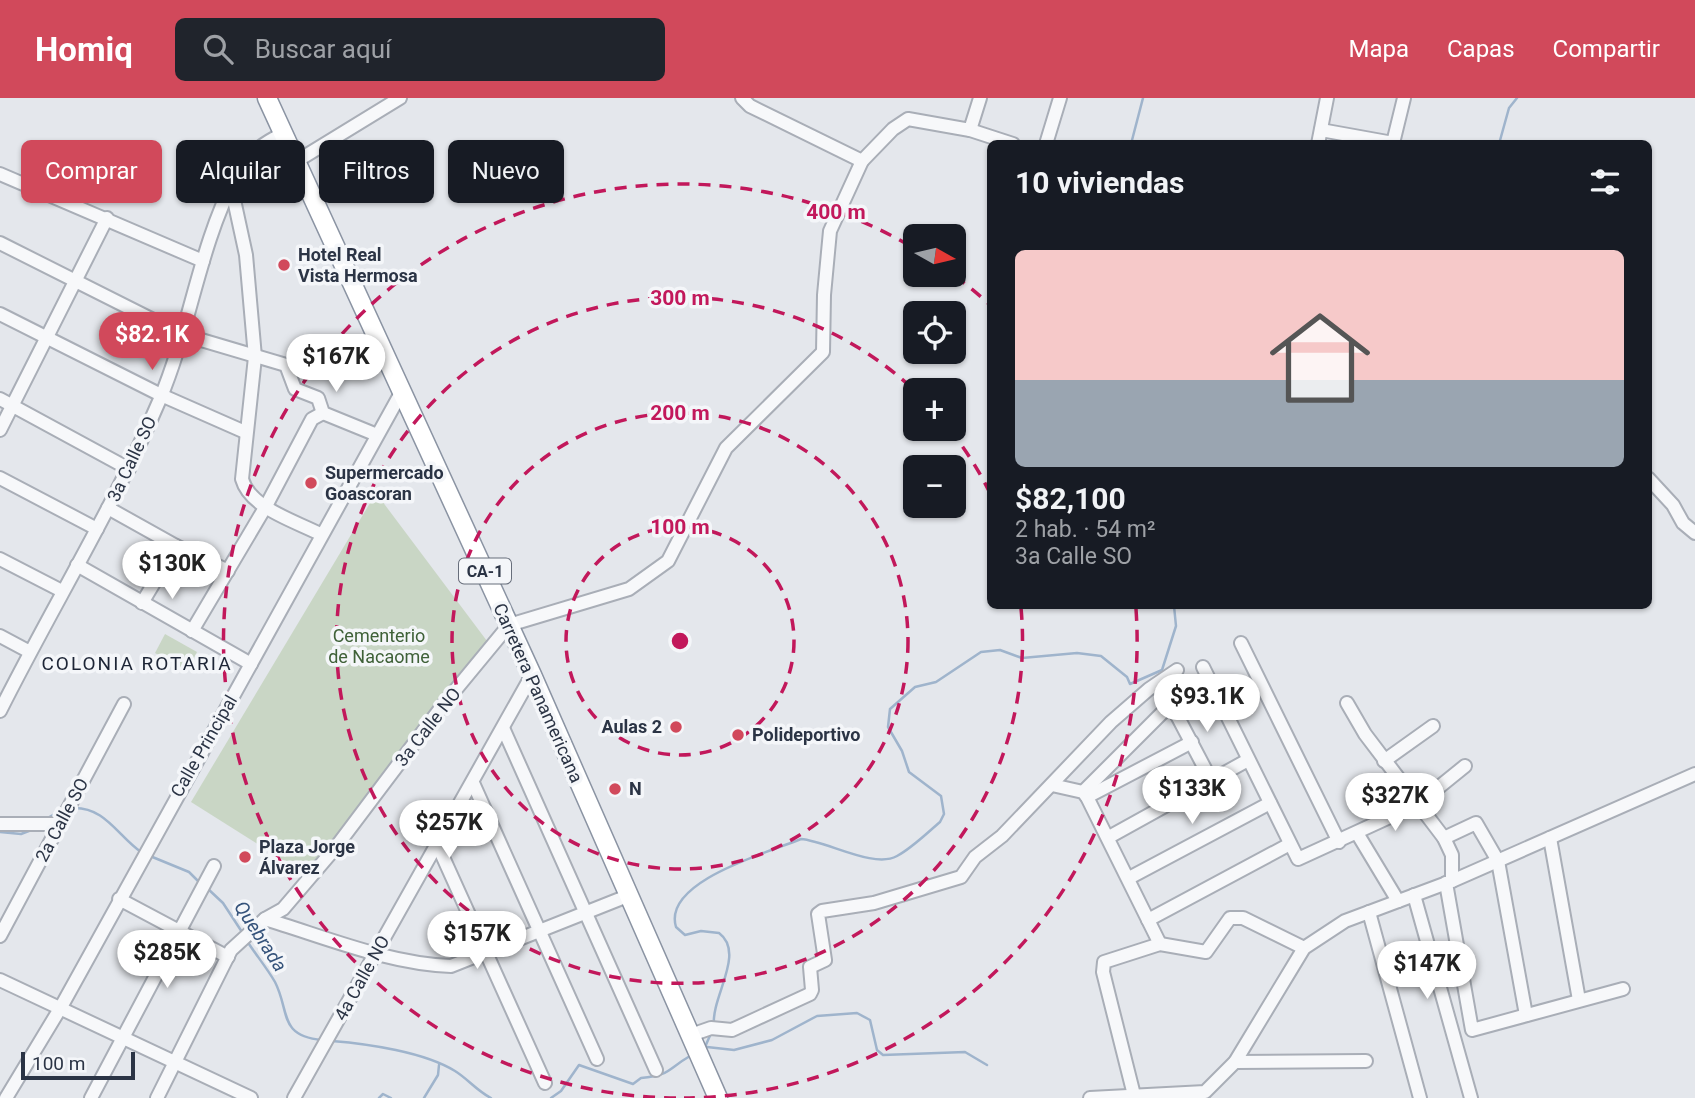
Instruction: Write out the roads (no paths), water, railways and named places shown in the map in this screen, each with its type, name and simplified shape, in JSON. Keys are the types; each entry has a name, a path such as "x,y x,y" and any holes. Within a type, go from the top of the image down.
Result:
{"highway":[{"name":"Carretera Panamericana","path":"267,98 287,140"},
{"name":"Carretera Panamericana","path":"305,179 532,675 718,1098"}],"street":[{"path":"305,156 400,98"},
{"path":"741,98 750,106 862,161"},
{"path":"970,130 980,98"},
{"path":"1047,140 1060,98"},
{"path":"1319,140 1327,98"},
{"path":"1394,140 1404,98"},
{"path":"509,625 629,589 668,561 726,449 824,352 824,295 830,231 862,161 893,129 908,119 970,130 1001,140"},
{"path":"1321,130 1365,140"},
{"name":"3a Calle SO","path":"270,140 284,133"},
{"path":"0,174 204,261"},
{"name":"3a Calle SO","path":"0,711 129,469 161,396 225,203"},
{"path":"235,203 246,255 255,357 242,479 246,492 266,506 320,534"},
{"path":"0,430 107,218"},
{"path":"0,243 181,334 286,365 295,389 318,398 323,413 377,435"},
{"path":"0,314 161,396 245,432"},
{"name":"Calle Principal","path":"6,1098 61,1007 320,534 401,393"},
{"path":"0,399 129,469"},
{"path":"192,631 266,506 312,419 323,413"},
{"path":"0,478 97,529"},
{"path":"1652,482 1673,505 1683,523 1695,533"},
{"path":"108,508 228,571"},
{"path":"142,603 176,546"},
{"path":"0,559 62,591"},
{"path":"77,565 251,664"},
{"name":"3a Calle NO","path":"157,1098 231,950 265,919 283,909 337,847 443,705 509,625"},
{"path":"0,636 30,652"},
{"path":"1241,643 1339,842"},
{"path":"1203,667 1297,859 1418,804 1465,766"},
{"path":"696,1046 711,1028 732,1030 810,994 810,967 825,960 818,914 822,911 874,903 961,877 975,857 1002,836 1111,722 1149,689 1177,670"},
{"name":"4a Calle NO","path":"294,1098 532,675"},
{"path":"1347,703 1384,761 1444,838 1452,855 1449,882 1472,1030 1623,989"},
{"name":"2a Calle SO","path":"0,936 124,704"},
{"path":"1085,795 1171,704 1212,782"},
{"path":"1384,761 1433,726"},
{"path":"503,728 656,1070"},
{"path":"1052,785 1085,795 1192,742"},
{"path":"1109,837 1248,761"},
{"path":"1090,1098 1207,1096 1235,1062 1304,948 1345,921 1449,882 1695,774"},
{"path":"472,783 597,1059"},
{"path":"1085,795 1109,837 1160,944"},
{"path":"1129,878 1269,803"},
{"path":"1444,838 1476,822 1498,861 1526,1015"},
{"path":"0,824 59,824"},
{"path":"1357,833 1398,901"},
{"path":"1550,838 1579,1000"},
{"path":"1148,920 1290,844"},
{"path":"438,846 545,1083"},
{"path":"91,1098 215,866"},
{"path":"265,919 375,952 430,965 451,965 630,895"},
{"path":"1414,895 1471,1098"},
{"path":"119,899 228,957"},
{"path":"1369,912 1420,1098"},
{"path":"1125,1096 1102,966 1107,961 1160,944 1206,952 1230,918 1243,918 1304,948"},
{"path":"0,980 251,1098"},
{"path":"1235,1062 1366,1060"}],"waterway":[{"path":"1132,140 1143,98"},
{"path":"1500,140 1509,108 1517,98"},
{"path":"714,1025 714,1014 726,976 729,952 719,933 701,931 685,935 676,927 676,911 685,896 701,882 744,860 801,839 863,857 887,859 908,849 940,822 944,814 941,796 909,772 902,751 888,727 890,709 915,687 936,682 981,652 1000,650 1022,658 1077,653 1101,656 1127,677 1130,684 1162,670 1176,626 1174,609"},
{"name":"Quebrada","path":"73,808 94,812 102,817 141,852"},
{"name":"Quebrada","path":"44,820 60,811"},
{"name":"Quebrada","path":"0,832 21,834 34,829"},
{"name":"Quebrada","path":"150,856 189,872 199,882"},
{"name":"Quebrada","path":"207,888 223,903 242,932"},
{"name":"Quebrada","path":"247,941 275,982 292,1028 308,1038 322,1040"},
{"path":"707,1047 734,1050 772,1040 817,1016 857,1013 870,1020 877,1050 883,1055 965,1052 987,1065"},
{"path":"705,1047 712,1031"},
{"name":"Quebrada","path":"332,1041 379,1047 442,1064 491,1098"},
{"name":"Quebrada","path":"551,1098 561,1091 579,1065 633,1084 641,1078 663,1073 690,1056"},
{"path":"424,1098 438,1075 439,1065"},
{"path":"379,1098 383,1094 391,1098"}],"place":[{"name":"Hotel Real Vista Hermosa","path":"284,265"},
{"name":"Supermercado Goascoran","path":"311,483"},
{"name":"Aulas 2","path":"676,727"},
{"name":"Polideportivo","path":"738,735"},
{"name":"N","path":"615,789"},
{"name":"Plaza Jorge Álvarez","path":"245,857"}],"district":[{"name":"COLONIA ROTARIA","path":"137,663"}],"park label":[{"name":"Cementerio de Nacaome","path":"379,646"}]}
